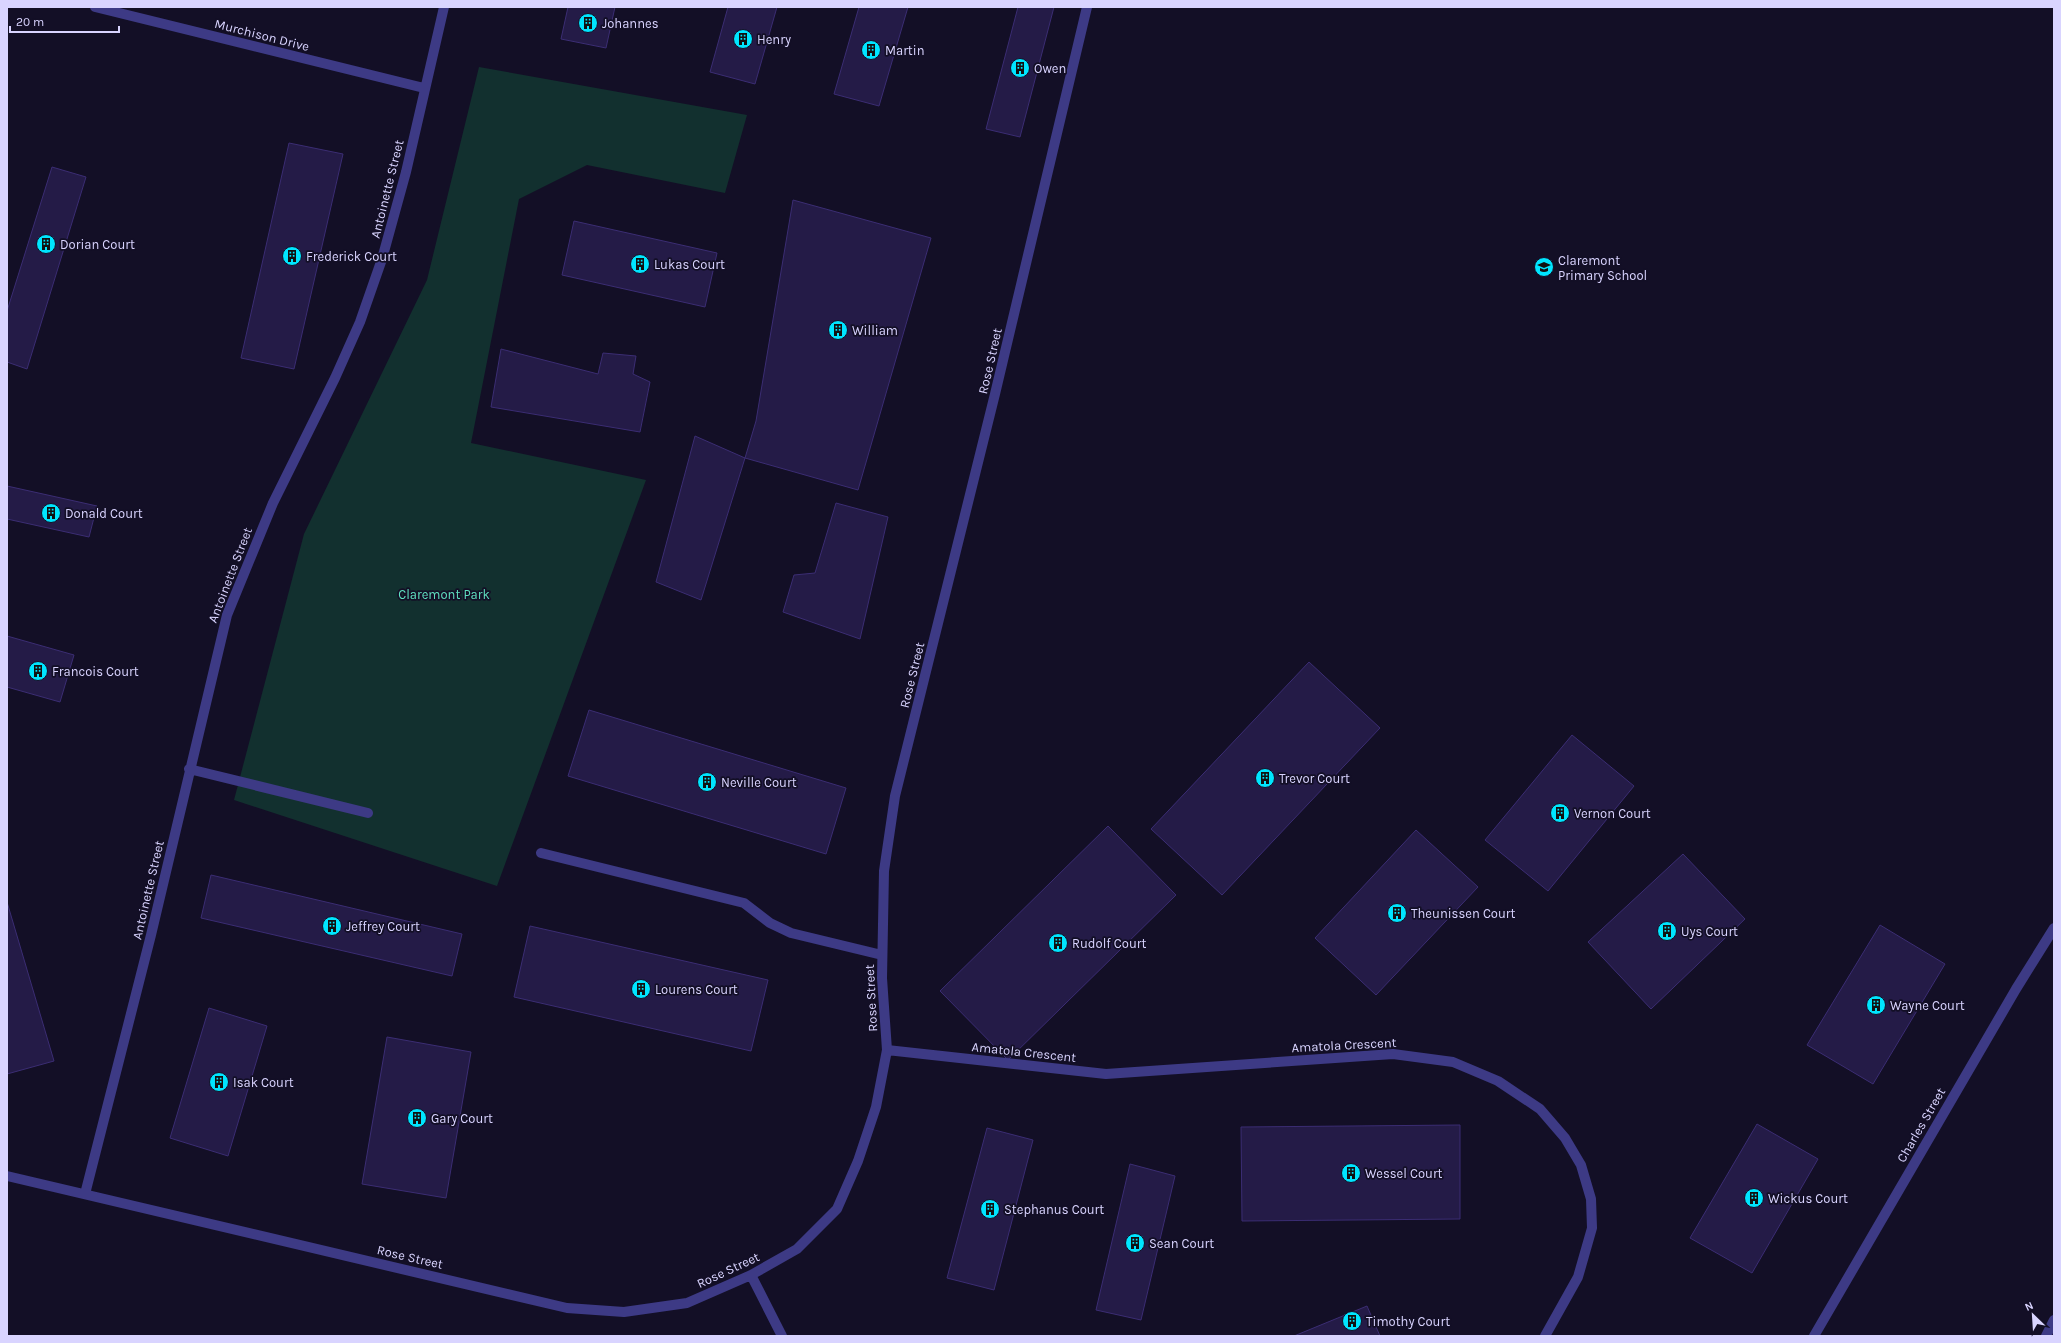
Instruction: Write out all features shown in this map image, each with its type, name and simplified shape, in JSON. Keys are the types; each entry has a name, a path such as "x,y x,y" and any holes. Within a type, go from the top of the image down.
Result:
{"street":[{"name":"Murchison Drive","path":"95,7 424,88"},
{"name":"Antoinette Street","path":"85,1194 151,934 189,769 227,615 273,503 335,378 360,322 382,259 406,172 424,88 444,7"},
{"name":"Rose Street","path":"7,1176 567,1308 624,1312 687,1303 751,1276 797,1249 837,1209 858,1161 876,1107 887,1050 882,978 884,871 895,796 996,394 1087,7"},
{"path":"189,769 368,812"},
{"path":"541,853 744,903 770,923 791,933 882,955"},
{"name":"Charles Street","path":"1814,1336 2016,989 2054,928"},
{"name":"Amatola Crescent","path":"887,1050 1106,1074 1393,1054 1453,1062 1491,1078 1540,1109 1565,1138 1581,1165 1592,1199 1592,1228 1578,1276 1545,1336"},
{"path":"751,1276 782,1336"},
{"path":"2046,1336 2054,1320"}],"green space":[{"name":"Claremont Park","path":"479,67 747,115 725,193 587,165 519,199 471,443 646,480 497,886 234,800 304,534 427,280"}],"building":[{"name":"Johannes","path":"568,7 615,7 606,48 561,39"},
{"name":"Henry","path":"728,7 777,7 755,84 710,72"},
{"name":"Martin","path":"859,7 908,7 879,106 834,94"},
{"name":"Owen","path":"1018,7 1054,7 1020,137 986,129"},
{"name":"Frederick Court","path":"289,143 343,154 294,369 241,358"},
{"name":"Dorian Court","path":"52,167 86,177 27,369 7,362 7,311"},
{"name":"William","path":"793,200 931,238 858,490 745,458 756,421"},
{"name":"Lukas Court","path":"574,221 717,253 705,307 562,275"},
{"path":"501,349 598,374 603,353 636,356 633,374 650,382 640,432 491,407"},
{"path":"695,436 745,458 701,600 656,582"},
{"name":"Donald Court","path":"7,486 97,506 89,537 7,519"},
{"path":"836,503 888,517 860,639 783,612 794,575 815,573"},
{"name":"Francois Court","path":"7,636 74,655 60,702 7,687"},
{"name":"Trevor Court","path":"1309,662 1380,728 1222,895 1151,829"},
{"name":"Neville Court","path":"589,710 846,788 826,854 568,776"},
{"name":"Vernon Court","path":"1572,735 1634,786 1548,891 1485,840"},
{"name":"Rudolf Court","path":"1108,826 1176,895 1008,1060 940,991"},
{"name":"Theunissen Court","path":"1416,830 1478,887 1376,995 1315,938"},
{"name":"Uys Court","path":"1683,854 1745,919 1651,1009 1588,942"},
{"name":"Jeffrey Court","path":"211,875 462,934 452,976 201,918"},
{"path":"7,902 54,1061 7,1074"},
{"name":"Wayne Court","path":"1880,925 1945,964 1873,1084 1807,1045"},
{"name":"Lourens Court","path":"530,926 768,980 751,1051 514,997"},
{"name":"Isak Court","path":"209,1008 267,1026 228,1156 170,1138"},
{"name":"Gary Court","path":"387,1037 471,1052 446,1198 362,1184"},
{"name":"Wickus Court","path":"1757,1124 1818,1159 1752,1273 1690,1238"},
{"name":"Wessel Court","path":"1460,1125 1460,1219 1242,1221 1241,1127"},
{"name":"Stephanus Court","path":"987,1128 1033,1140 994,1290 947,1278"},
{"name":"Sean Court","path":"1130,1164 1175,1176 1141,1320 1096,1310"},
{"name":"Timothy Court","path":"1367,1306 1380,1336 1294,1336"}],"place":[{"name":"Johannes","path":"588,23"},
{"name":"Henry","path":"743,39"},
{"name":"Martin","path":"871,50"},
{"name":"Owen","path":"1020,68"},
{"name":"Dorian Court","path":"46,244"},
{"name":"Frederick Court","path":"292,256"},
{"name":"Lukas Court","path":"640,264"},
{"name":"Claremont Primary School","path":"1544,267"},
{"name":"William","path":"838,330"},
{"name":"Donald Court","path":"51,513"},
{"name":"Francois Court","path":"38,671"},
{"name":"Trevor Court","path":"1265,778"},
{"name":"Neville Court","path":"707,782"},
{"name":"Vernon Court","path":"1560,813"},
{"name":"Theunissen Court","path":"1397,913"},
{"name":"Jeffrey Court","path":"332,926"},
{"name":"Uys Court","path":"1667,931"},
{"name":"Rudolf Court","path":"1058,943"},
{"name":"Lourens Court","path":"641,989"},
{"name":"Wayne Court","path":"1876,1005"},
{"name":"Isak Court","path":"219,1082"},
{"name":"Gary Court","path":"417,1118"},
{"name":"Wessel Court","path":"1351,1173"},
{"name":"Wickus Court","path":"1754,1198"},
{"name":"Stephanus Court","path":"990,1209"},
{"name":"Sean Court","path":"1135,1243"},
{"name":"Timothy Court","path":"1352,1321"}]}
